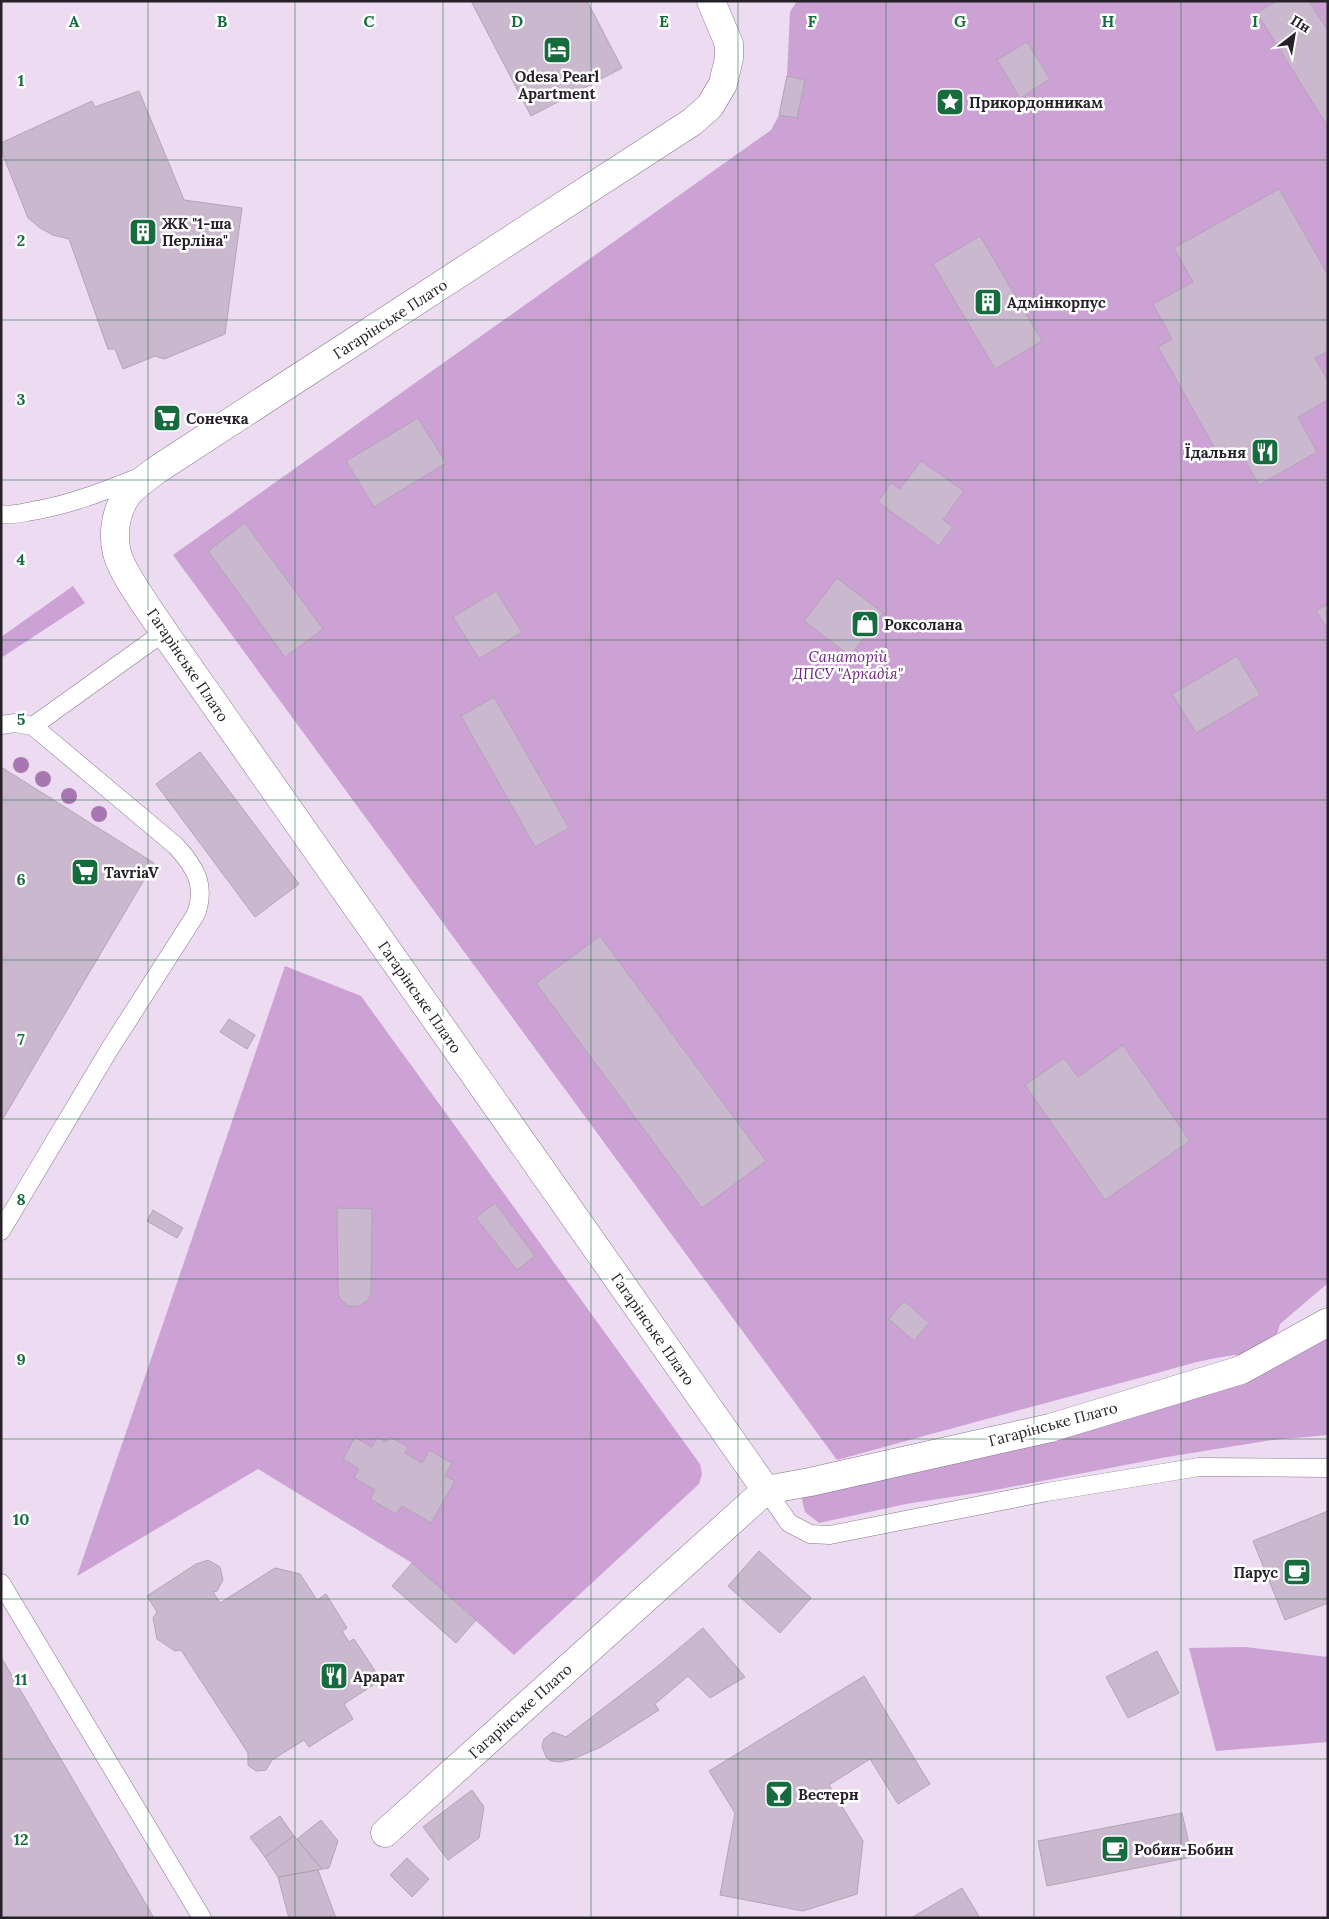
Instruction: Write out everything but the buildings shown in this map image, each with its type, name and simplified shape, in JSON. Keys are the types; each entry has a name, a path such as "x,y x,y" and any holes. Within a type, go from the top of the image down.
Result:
{"street":[{"name":"Гагарінське Плато","path":"710,1 729,44 729,58 723,84 710,106 692,122 142,481 127,495 118,513 114,533 117,553 126,572 164,632 766,1490"},
{"name":"Гагарінське Плато","path":"385,1832 766,1490 810,1482 1050,1428 1241,1370 1328,1322"}],"lane":[{"path":"1,514 9,515 82,500 158,470"},
{"path":"33,726 164,632"},
{"path":"1,725 15,723 33,726 176,846 187,858 195,871 200,885 200,901 196,914 109,1050 1,1230"},
{"path":"766,1490 789,1523 810,1534 830,1535 1047,1492 1199,1467 1328,1468"},
{"path":"1,1583 202,1918"}],"green space":[{"name":"Санаторій ДПСУ \"Аркадія\"","path":"797,1 1328,1 1328,1283 1280,1324 1275,1342 1258,1355 1227,1356 1193,1363 837,1460 173,555 771,130 779,115 787,76 790,12"},
{"path":"73,586 85,603 1,658 1,637"},
{"path":"285,966 361,996 700,1464 702,1474 699,1484 514,1655 412,1563 258,1469 77,1576"},
{"path":"1328,1338 1328,1435 1272,1440 1167,1457 990,1491 906,1504 819,1523 805,1512 800,1492 1048,1439 1245,1384"},
{"path":"1245,1647 1328,1657 1328,1742 1216,1751 1189,1648"}],"place":[{"name":"Odesa Pearl Apartment","path":"557,50"},
{"name":"Прикордонникам","path":"950,102"},
{"name":"ЖК \"1-ша Перліна\"","path":"143,232"},
{"name":"Адмінкорпус","path":"988,302"},
{"name":"Сонечка","path":"167,418"},
{"name":"Їдальня","path":"1265,452"},
{"name":"Роксолана","path":"865,624"},
{"name":"TavriaV","path":"85,872"},
{"name":"Парус","path":"1297,1572"},
{"name":"Арарат","path":"334,1676"},
{"name":"Вестерн","path":"779,1794"},
{"name":"Робин-Бобин","path":"1115,1849"}]}
